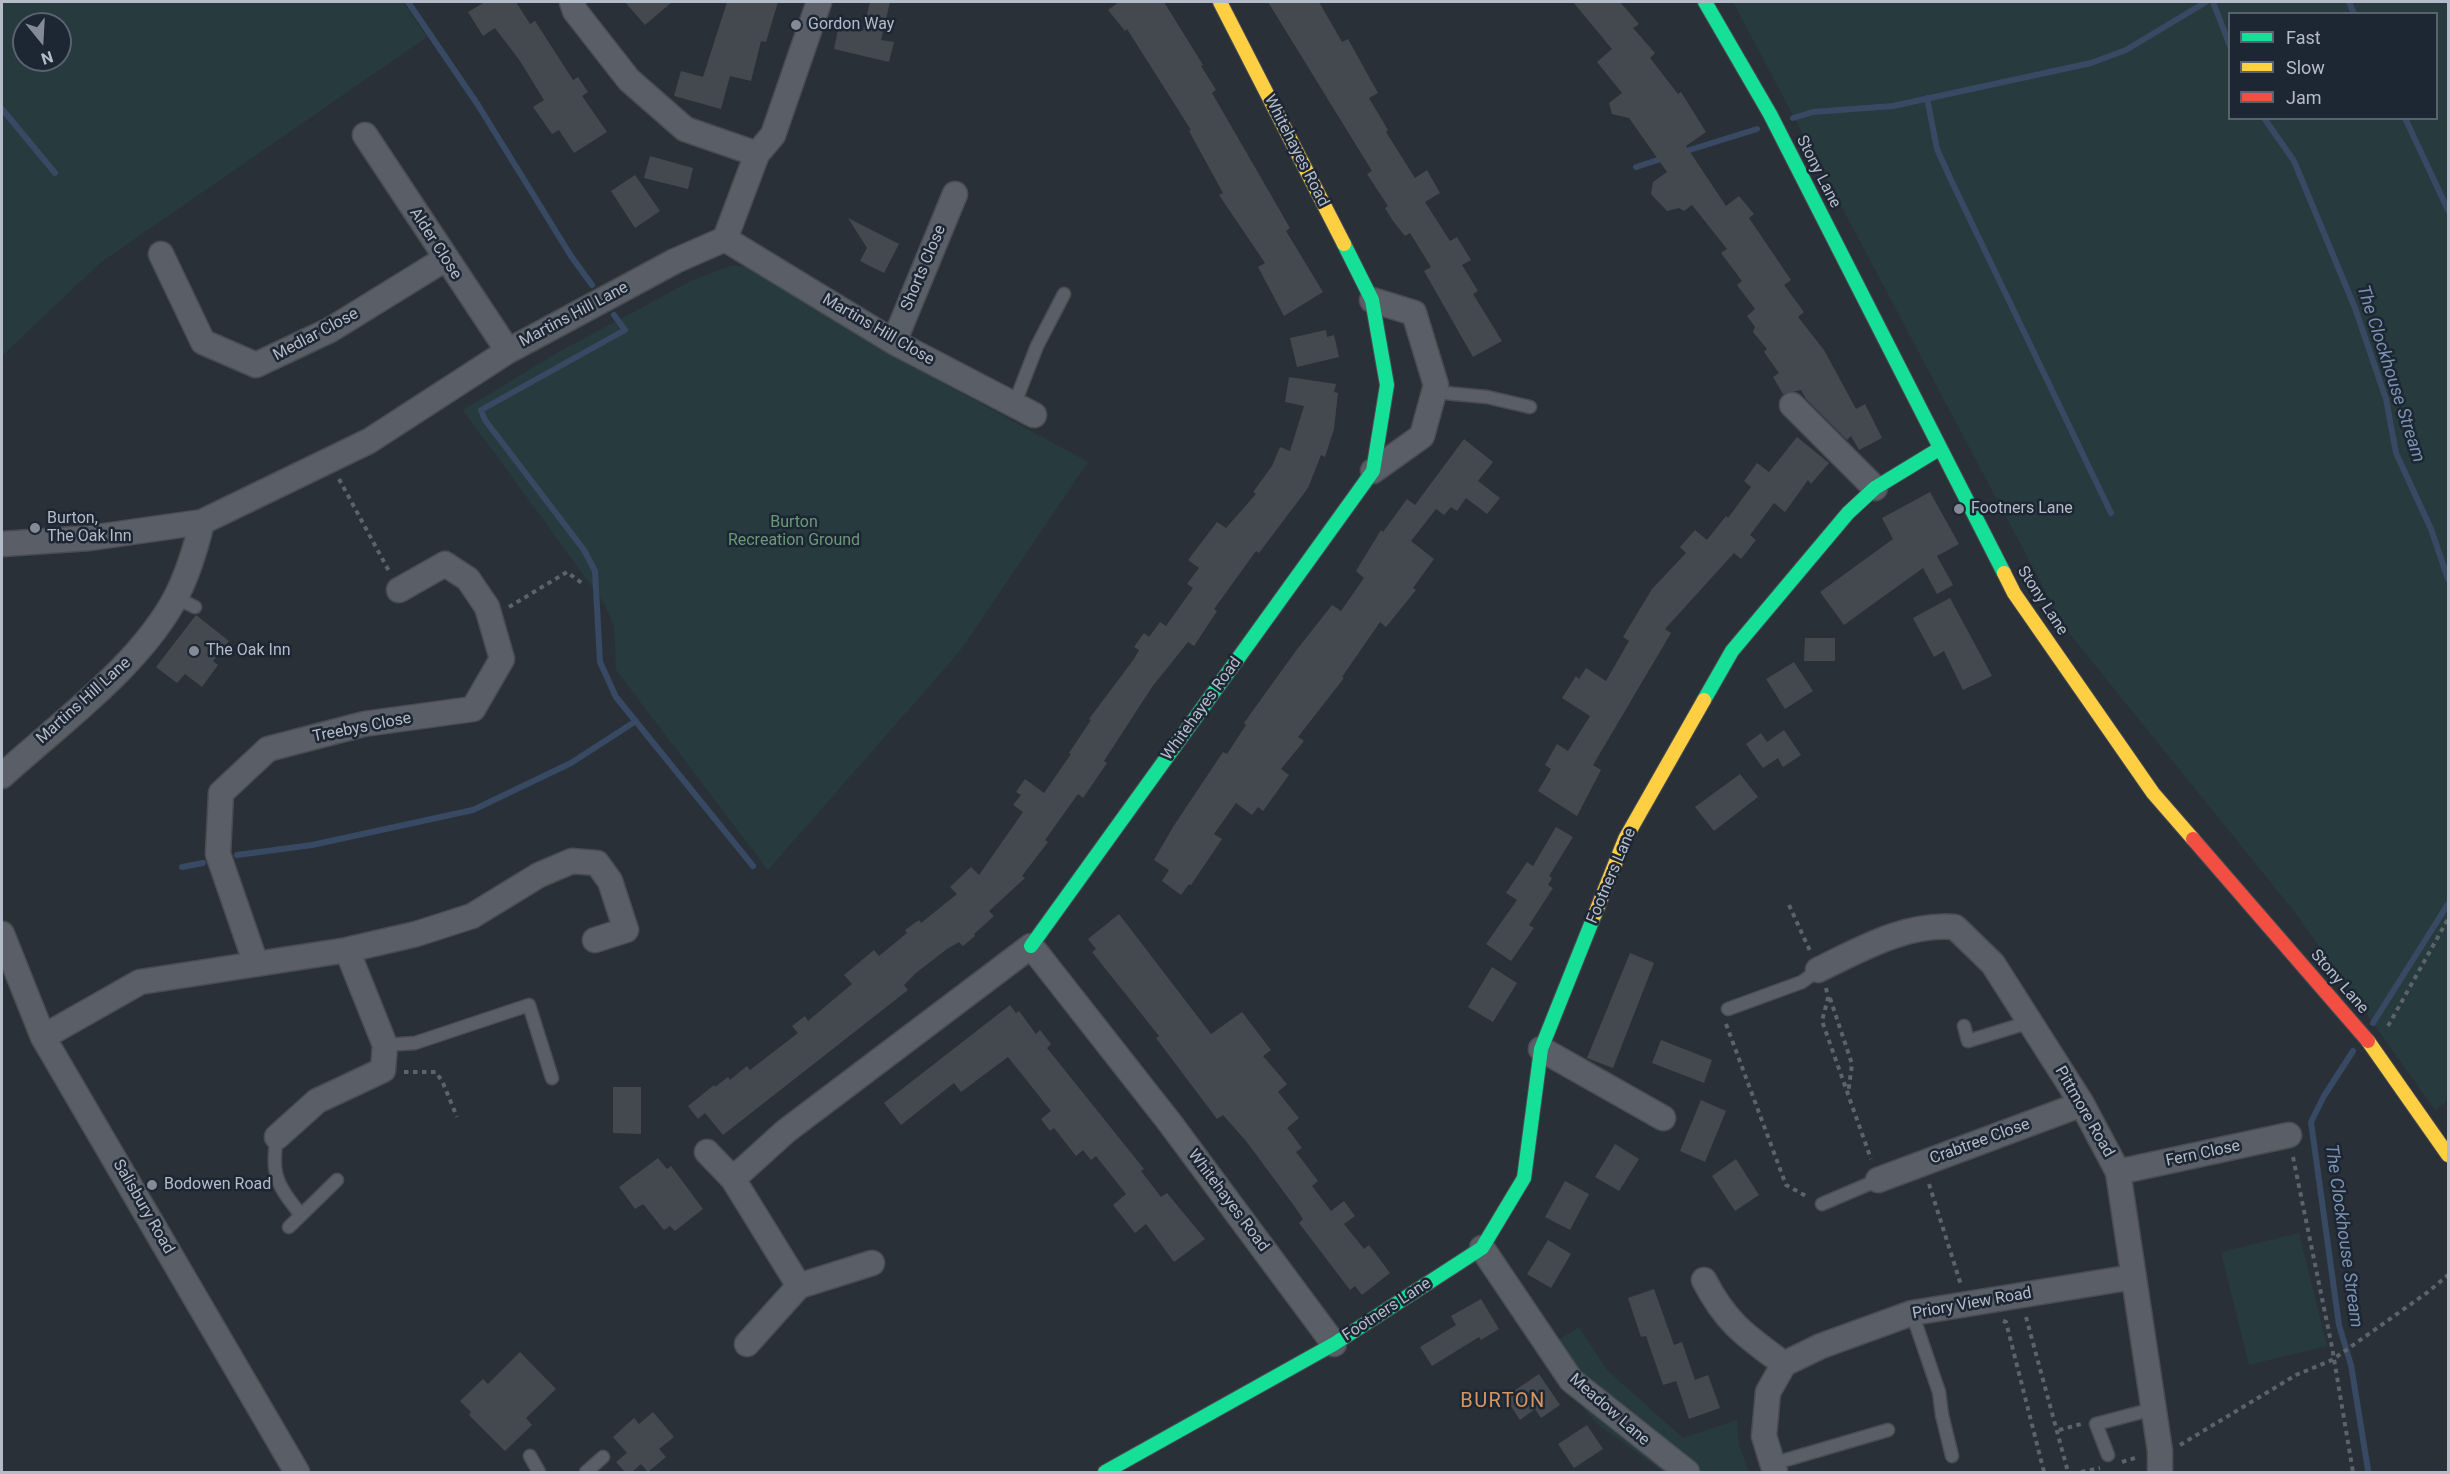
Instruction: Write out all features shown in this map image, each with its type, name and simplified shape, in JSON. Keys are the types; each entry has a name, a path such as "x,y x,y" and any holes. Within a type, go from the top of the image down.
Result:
{"street":[{"path":"572,2 575,11 629,80 685,129 757,154"},
{"path":"725,239 757,154 773,135 819,2"},
{"name":"Whitehayes Road","path":"1220,2 1372,300 1387,385 1373,471"},
{"name":"Stony Lane","path":"1705,2 1770,114 2014,593 2153,792 2377,1052 2448,1155"},
{"name":"Alder Close","path":"365,135 508,351"},
{"name":"Shorts Close","path":"894,342 955,194"},
{"name":"Martins Hill Close","path":"725,239 894,342 1024,410"},
{"name":"Martins Hill Lane","path":"2,544 90,538 202,522 369,441 508,351 675,261 725,239"},
{"name":"Medlar Close","path":"161,254 204,342 256,366 330,330 445,259"},
{"name":"Whitehayes Road","path":"733,1179 786,1131 1031,946 1373,471 1422,436 1436,385 1414,313 1372,300"},
{"path":"1792,405 1875,488"},
{"name":"Footners Lane","path":"1105,1473 1334,1344 1482,1248 1524,1178 1541,1049 1625,839 1732,651 1848,513 1875,488 1939,449"},
{"name":"Martins Hill Lane","path":"2,776 134,657 186,602 202,522"},
{"name":"Treebys Close","path":"256,964 218,854 220,794 268,749 364,724 473,709 502,660 487,607 468,579 445,564 399,590"},
{"path":"43,1037 140,982 348,950 416,934 472,916 539,874 572,861 597,863 610,881 626,930 595,940"},
{"name":"Pittmore Road","path":"1823,980 1910,930 1934,926 1955,927 1993,964 2082,1104 2118,1172 2160,1462"},
{"name":"Salisbury Road","path":"2,934 43,1037 297,1473"},
{"name":"Whitehayes Road","path":"1031,946 1170,1123 1334,1344"},
{"path":"277,1137 317,1101 383,1071 385,1045 348,950"},
{"path":"1541,1049 1663,1118"},
{"name":"Crabtree Close","path":"1878,1180 2082,1104"},
{"name":"Fern Close","path":"2118,1172 2289,1135"},
{"path":"707,1152 733,1179 799,1286"},
{"name":"Meadow Lane","path":"1482,1248 1571,1380 1687,1473"},
{"path":"747,1344 799,1286 872,1263"},
{"name":"Priory View Road","path":"1784,1364 1821,1346 1912,1313 2133,1277"},
{"path":"1704,1280 1718,1308 1739,1332 1784,1364 1768,1392 1764,1436 1773,1468"}],"lane":[{"path":"1024,410 1036,346 1064,294"},
{"path":"1434,392 1487,397 1530,407"},
{"path":"1728,1009 1802,982 1823,980"},
{"path":"385,1045 415,1043 529,1005 552,1078"},
{"path":"1964,1026 1968,1041 2030,1022"},
{"path":"277,1137 272,1163 283,1193 301,1215"},
{"path":"289,1227 337,1180"},
{"path":"1822,1204 1878,1180"},
{"path":"1912,1313 1939,1392 1941,1415 1952,1456"},
{"path":"2108,1455 2096,1424 2153,1409"},
{"path":"1773,1468 1888,1430"},
{"path":"530,1456 539,1473"},
{"path":"586,1473 603,1457"}],"path":[{"path":"329,461 399,590"},
{"path":"490,618 567,572 583,584"},
{"path":"1789,905 1823,980 1852,1064 1848,1095"},
{"path":"2377,1052 2383,1036 2448,919"},
{"path":"1823,980 1822,1021 1878,1180"},
{"path":"1728,1009 1725,1020 1786,1185 1822,1204"},
{"path":"383,1071 436,1072 457,1117"},
{"path":"2289,1135 2332,1347 2332,1360 2353,1473"},
{"path":"1922,1163 1967,1304"},
{"path":"2081,1473 2160,1462 2182,1444 2296,1375 2332,1360 2428,1292 2448,1275"},
{"path":"2020,1296 2059,1430 2068,1473"},
{"path":"1995,1319 2006,1322 2044,1473"},
{"path":"2059,1430 2087,1422 2096,1424"}],"green space":[{"path":"2,2 403,2 427,37 100,263 2,356"},
{"path":"1733,2 2448,2 2448,1100 2435,1110 2293,910 2065,628"},
{"name":"Burton Recreation Ground","path":"733,265 749,268 888,353 1088,462 960,651 768,870 616,670 614,626 604,603 463,410 555,354 693,280"},
{"path":"2299,1233 2327,1346 2249,1365 2221,1252"},
{"path":"1579,1327 1607,1370 1683,1438 1737,1420 1739,1445 1749,1472 1663,1472 1596,1423 1538,1353"}],"building":[{"path":"485,2 516,2 530,24 535,21 573,80 578,77 588,92 582,96 607,132 574,153 559,130 552,134 533,107 544,100 520,61 495,28 483,36 468,12"},
{"path":"625,2 672,2 645,25"},
{"path":"727,2 778,2 766,42 761,41 751,81 730,76 721,109 674,96 681,71 703,77"},
{"path":"870,2 890,2 881,40 894,42 889,62 834,49 839,25 863,31"},
{"path":"1119,2 1164,2 1203,65 1201,66 1216,90 1212,93 1290,228 1286,231 1323,292 1284,316 1258,267 1265,263 1219,195 1223,193 1189,131 1191,130 1127,29 1125,31 1108,10"},
{"path":"1268,2 1319,2 1342,42 1348,39 1378,93 1369,98 1388,130 1386,132 1415,178 1427,170 1440,193 1425,202 1450,241 1457,237 1471,260 1462,265 1478,291 1473,294 1502,341 1473,357 1424,271 1431,267 1410,233 1405,236 1385,208 1388,206 1367,174 1372,171"},
{"path":"1573,2 1620,2 1639,24 1633,28 1655,53 1650,58 1678,94 1681,92 1706,132 1686,146 1726,206 1739,196 1754,214 1749,218 1791,280 1784,285 1804,312 1798,317 1824,350 1856,409 1865,404 1882,438 1859,450 1851,436 1847,440 1806,399 1801,390 1783,394 1773,377 1779,373 1764,352 1767,349 1753,332 1755,327 1747,316 1755,309 1737,285 1742,281 1721,253 1727,249 1692,205 1684,211 1679,208 1667,211 1651,194 1653,182 1667,172 1629,118 1612,114 1609,103 1622,93 1597,62 1612,49"},
{"path":"650,156 693,168 688,189 644,178"},
{"path":"635,175 660,211 635,228 611,191"},
{"path":"848,218 899,244 884,273 860,261 867,248"},
{"path":"1326,330 1327,337 1334,335 1339,357 1297,367 1290,338"},
{"path":"1289,377 1336,384 1334,392 1338,393 1334,429 1325,457 1321,455 1308,488 1259,553 1256,551 1214,609 1217,611 1194,646 1188,642 1152,687 1104,761 1107,763 1083,798 1078,794 1045,840 1048,842 1022,876 1025,878 989,911 994,916 974,934 975,936 963,946 959,942 947,949 916,973 904,985 908,990 723,1135 705,1113 698,1119 688,1106 714,1085 715,1087 728,1077 730,1080 747,1066 750,1070 798,1033 792,1026 805,1016 808,1021 852,984 844,975 874,950 879,956 907,933 905,930 919,920 921,923 957,894 950,887 971,867 979,875 1023,812 1013,805 1021,795 1016,792 1025,779 1044,793 1071,754 1069,753 1091,720 1089,719 1134,659 1139,650 1134,647 1144,633 1149,637 1160,622 1166,626 1193,588 1187,584 1199,568 1188,560 1217,522 1226,528 1256,494 1253,492 1272,466 1280,447 1290,451 1304,406 1285,402"},
{"path":"1797,437 1829,463 1811,484 1808,480 1785,512 1774,503 1750,535 1756,540 1741,559 1734,553 1665,629 1671,633 1593,765 1601,770 1577,816 1538,791 1551,769 1545,765 1557,744 1568,751 1590,716 1562,698 1576,676 1579,679 1586,668 1606,681 1629,641 1623,637 1652,589 1686,553 1680,547 1695,530 1707,540 1726,516 1728,518 1751,487 1744,481 1757,463 1769,472"},
{"path":"1464,439 1493,462 1478,481 1500,498 1487,514 1466,498 1457,511 1451,507 1444,515 1436,509 1411,541 1434,559 1413,588 1416,590 1386,627 1380,622 1342,677 1344,678 1298,737 1304,741 1281,769 1289,775 1263,811 1258,807 1252,815 1236,803 1214,834 1222,839 1191,885 1189,884 1181,895 1162,881 1169,870 1154,860 1173,827 1223,752 1227,754 1246,725 1244,723 1295,652 1332,605 1341,611 1364,578 1356,571 1381,530 1383,532 1407,499 1415,505"},
{"path":"1930,492 1959,544 1937,556 1953,585 1937,594 1923,568 1844,625 1820,592 1893,539 1882,518"},
{"path":"1950,598 1992,676 1963,690 1944,651 1934,657 1913,618"},
{"name":"The Oak Inn","path":"196,615 229,641 213,661 218,665 202,687 185,674 177,683 156,667"},
{"path":"1805,638 1835,638 1835,661 1804,661"},
{"path":"1794,662 1813,691 1785,709 1766,679"},
{"path":"1784,730 1801,755 1783,767 1778,758 1763,768 1746,744 1761,733 1767,742"},
{"path":"1740,774 1758,797 1714,831 1695,807"},
{"path":"1556,827 1573,837 1549,876 1552,878 1548,885 1553,888 1529,925 1534,928 1511,961 1486,944 1517,900 1506,893 1527,862 1533,866"},
{"path":"1119,914 1211,1034 1242,1012 1271,1050 1263,1056 1287,1084 1278,1092 1299,1118 1287,1128 1302,1148 1296,1152 1318,1181 1312,1186 1331,1211 1344,1201 1355,1216 1344,1224 1364,1249 1369,1245 1390,1273 1362,1295 1355,1286 1350,1290 1299,1223 1303,1219 1246,1141 1223,1115 1217,1119 1156,1038 1159,1036 1092,952 1096,949 1088,939"},
{"path":"1630,953 1654,963 1613,1068 1587,1058"},
{"path":"1492,967 1517,983 1493,1022 1468,1007"},
{"path":"1010,1005 1016,1013 1019,1011 1036,1034 1040,1030 1051,1044 1047,1048 1144,1169 1141,1171 1161,1197 1167,1193 1205,1239 1174,1262 1146,1224 1135,1233 1113,1205 1126,1194 1096,1156 1091,1160 1083,1150 1076,1156 1054,1128 1050,1131 1041,1119 1051,1111 1008,1057 961,1092 954,1083 901,1125 884,1103"},
{"path":"1661,1040 1712,1060 1704,1083 1652,1063"},
{"path":"613,1087 641,1087 641,1134 613,1133"},
{"path":"1701,1100 1726,1111 1705,1162 1680,1151"},
{"path":"1615,1144 1639,1159 1619,1191 1595,1177"},
{"path":"658,1158 667,1169 671,1166 703,1209 675,1231 670,1226 664,1230 643,1204 635,1209 619,1187"},
{"path":"1736,1159 1759,1195 1735,1211 1712,1176"},
{"path":"1565,1181 1589,1194 1570,1230 1545,1217"},
{"path":"1548,1240 1571,1254 1551,1288 1527,1274"},
{"path":"1654,1289 1674,1345 1682,1342 1695,1380 1708,1375 1720,1408 1689,1419 1676,1381 1663,1385 1646,1336 1641,1337 1628,1298"},
{"path":"1481,1299 1499,1329 1481,1340 1479,1337 1432,1366 1420,1347 1456,1325 1451,1316"},
{"path":"520,1352 556,1389 526,1418 532,1425 505,1451 469,1415 471,1412 460,1401 483,1379 488,1384"},
{"path":"1539,1374 1560,1405 1541,1418 1535,1409 1520,1420 1505,1397"},
{"path":"653,1412 674,1437 659,1449 666,1457 648,1472 641,1464 631,1473 626,1473 616,1462 627,1453 613,1437 634,1418 639,1424"},
{"path":"1587,1425 1603,1449 1574,1468 1558,1444"}],"waterway":[{"path":"408,2 478,105 571,256 592,285"},
{"path":"1793,118 1813,112 1893,106 2091,63 2126,50 2206,2"},
{"name":"The Clockhouse Stream","path":"2213,2 2228,41"},
{"path":"2349,2 2353,12"},
{"path":"1927,98 1937,149 2111,513"},
{"path":"2,109 55,173"},
{"name":"The Clockhouse Stream","path":"2265,120 2294,161 2355,308 2386,399 2396,453 2431,529 2448,579"},
{"path":"2406,120 2448,210"},
{"path":"1683,152 1757,129"},
{"path":"1636,167 1664,158"},
{"path":"614,315 625,330 481,410 485,420 584,550 595,571 600,662 616,697 753,866"},
{"path":"237,855 312,845 473,810 571,763 636,721"},
{"path":"182,867 203,863"},
{"name":"The Clockhouse Stream","path":"2373,1023 2448,904"},
{"name":"The Clockhouse Stream","path":"2353,1051 2324,1096 2311,1122 2339,1325 2351,1365 2368,1470"}],"traffic: fast":[{"path":"1705,2 1770,114 2004,573"},
{"path":"1031,946 1373,471 1387,385 1372,300 1344,244"},
{"path":"1704,700 1732,651 1848,513 1875,488 1939,449"},
{"path":"1105,1472 1334,1344 1482,1248 1524,1178 1541,1049 1595,914"}],"traffic: slow":[{"path":"1220,2 1344,244"},
{"path":"2004,573 2014,593 2153,793 2193,839"},
{"path":"1595,914 1625,839 1704,700"},
{"path":"2368,1041 2448,1155"}],"traffic: jam":[{"path":"2193,839 2368,1041"}],"place":[{"name":"Gordon Way","path":"796,25"},
{"name":"Footners Lane","path":"1959,509"},
{"name":"Burton, The Oak Inn","path":"35,528"},
{"name":"The Oak Inn","path":"194,651"},
{"name":"Bodowen Road","path":"152,1185"}],"district":[{"name":"BURTON","path":"1503,1402"}]}
